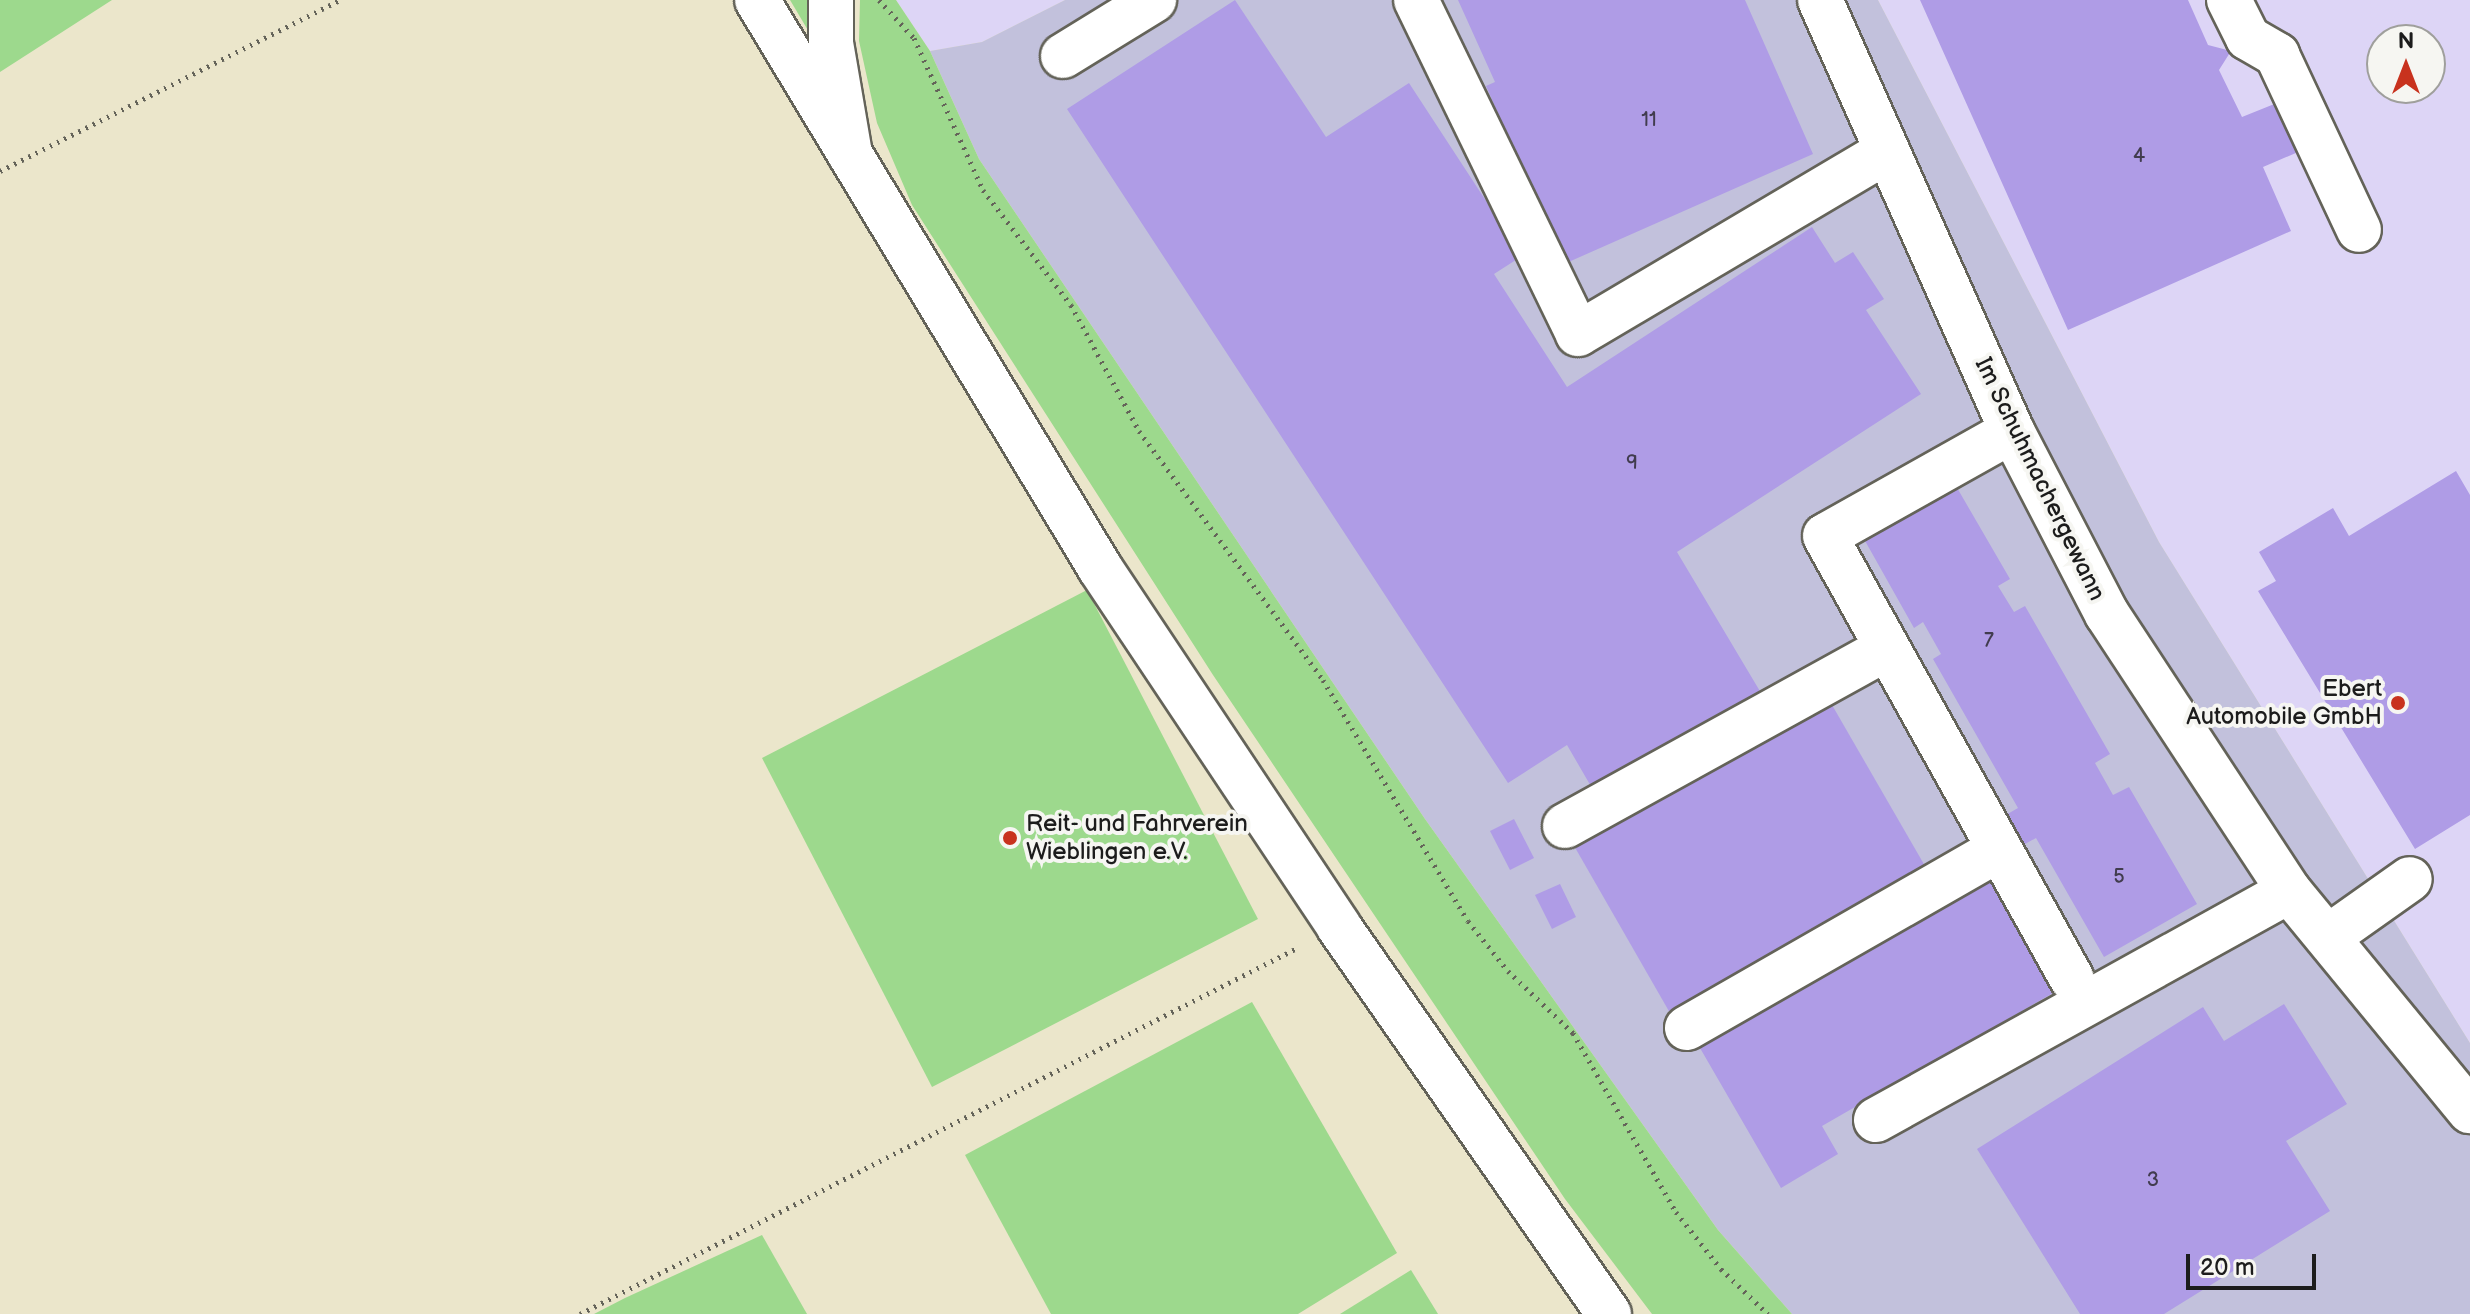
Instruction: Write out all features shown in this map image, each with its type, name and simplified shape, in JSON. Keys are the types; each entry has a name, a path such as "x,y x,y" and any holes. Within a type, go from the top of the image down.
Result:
{"main road":[{"path":"757,0 852,164 1100,568 1339,927 1609,1314"},
{"path":"831,0 831,43 852,164"},
{"path":"1063,56 1154,0"},
{"path":"1416,0 1578,334 1887,151"},
{"name":"Im Schuhmachergewann","path":"1820,0 2012,431 2107,614 2289,891 2462,1086"},
{"path":"2229,0 2248,38 2277,55 2359,230"},
{"path":"2012,431 1825,536 1885,649 2072,979"},
{"path":"1565,826 1885,649"},
{"path":"1687,1028 1999,849"},
{"path":"2328,937 2410,879"},
{"path":"1876,1120 2289,891"}],"path":[{"path":"0,171 340,0"},
{"path":"879,0 914,38 983,190 1071,305 1139,431 1323,680 1468,921 1508,971 1573,1033 1676,1212 1721,1269 1768,1314"},
{"path":"580,1314 1339,927"}],"shaded area":[{"path":"896,0 1065,0 982,42 930,51"},
{"path":"1065,0 1878,0 2159,542 2470,1043 2470,1314 1792,1314 1718,1230 1425,819 979,159 930,51 982,42"},
{"path":"1878,0 2470,0 2470,1043 2159,542"}],"green space":[{"path":"0,0 112,0 0,72"},
{"path":"790,0 808,0 812,37"},
{"path":"860,0 896,0 930,51 979,159 1425,819 1718,1230 1792,1314 1652,1314 1565,1199 1213,675 912,205 877,123 859,41"},
{"name":"Reit- und Fahrverein Wieblingen e.V.","path":"1087,590 1258,919 932,1087 762,758"},
{"path":"1252,1002 1397,1253 1298,1314 1051,1314 965,1155"},
{"path":"762,1235 807,1314 594,1314 625,1298"},
{"path":"1411,1270 1438,1314 1340,1314"}],"building":[{"path":"1235,0 1326,137 1409,83 1522,256 1494,274 1567,387 1812,227 1835,263 1853,252 1884,299 1866,310 1921,394 1677,552 1764,698 1596,795 1567,745 1508,783 1067,109"},
{"path":"1458,0 1745,0 1813,154 1564,264 1486,86 1495,82"},
{"path":"1920,0 2188,0 2208,45 2231,51 2219,70 2242,117 2292,97 2312,146 2263,167 2291,231 2068,330"},
{"name":"Ebert Automobile GmbH","path":"2456,471 2470,495 2470,815 2415,849 2258,591 2276,581 2259,552 2333,508 2349,536"},
{"path":"1956,486 2010,579 1998,586 2014,612 2025,606 2110,754 2095,763 2113,795 2129,787 2197,904 2104,957 2036,838 2014,850 1997,820 2018,808 1933,659 1941,654 1923,622 1914,628 1864,539"},
{"path":"1828,698 1925,866 1670,1013 1573,844"},
{"path":"1514,819 1534,858 1510,870 1490,831"},
{"path":"1995,879 2060,989 1822,1126 1838,1154 1781,1188 1700,1048"},
{"path":"1560,884 1576,917 1552,929 1535,895"},
{"path":"2284,1004 2347,1104 2286,1141 2330,1211 2164,1314 2080,1314 1977,1149 2203,1007 2224,1041"}],"place":[{"name":"Ebert Automobile GmbH","path":"2398,703"},
{"name":"Reit- und Fahrverein Wieblingen e.V.","path":"1010,838"}]}
